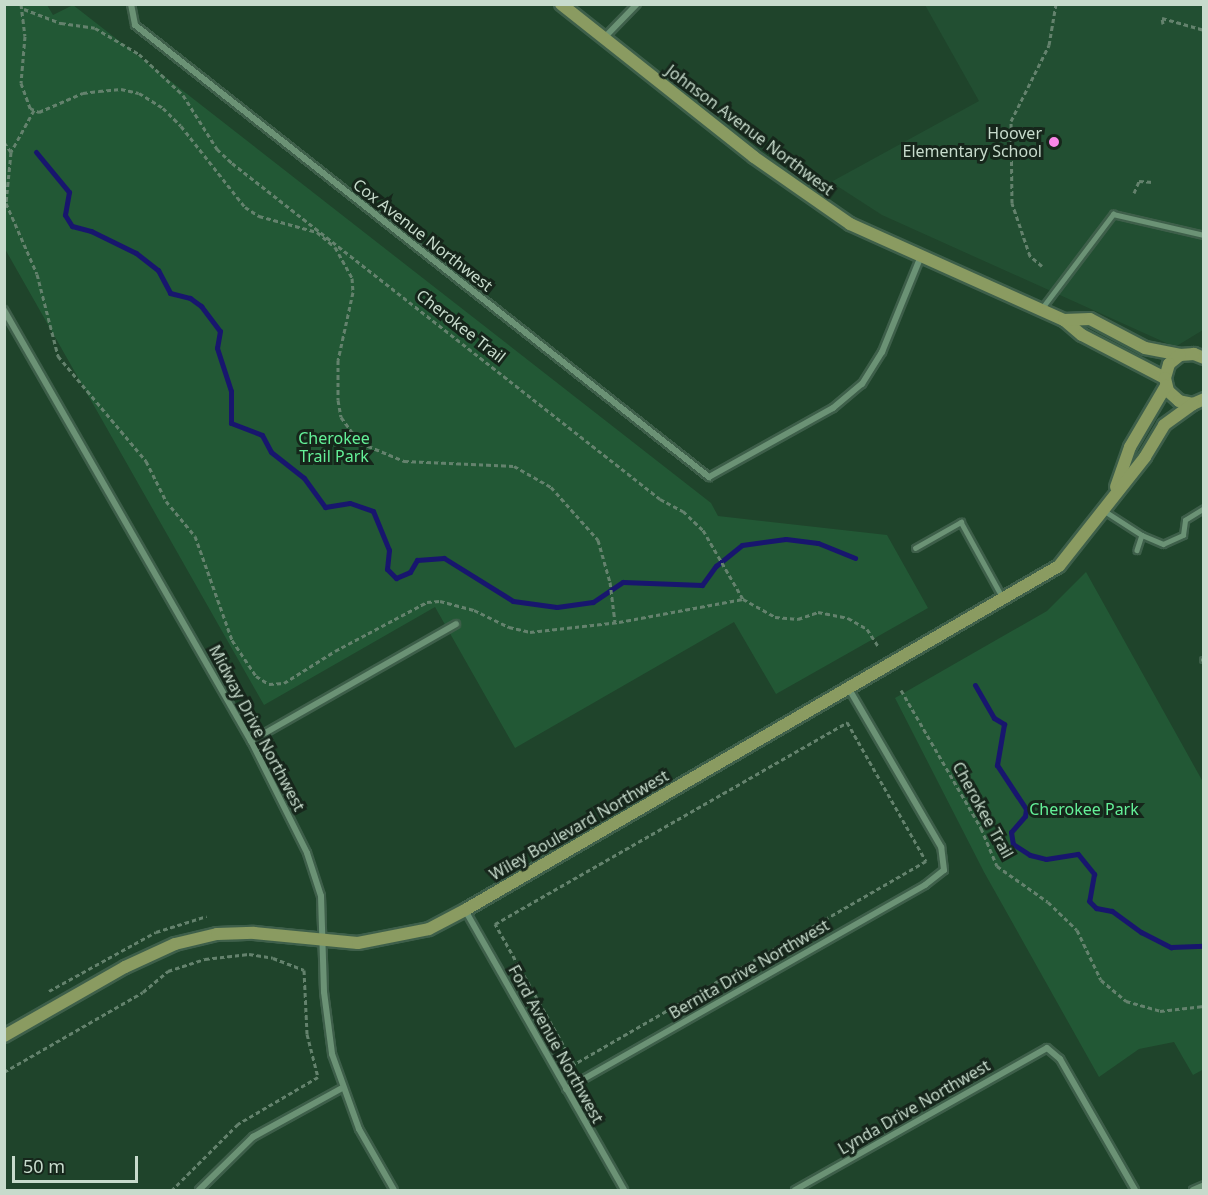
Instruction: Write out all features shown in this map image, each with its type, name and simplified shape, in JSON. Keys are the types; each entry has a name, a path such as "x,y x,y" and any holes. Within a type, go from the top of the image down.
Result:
{"street":[{"name":"Johnson Avenue Northwest","path":"561,4 800,192 850,224 1064,320 1082,335 1165,382 1179,401 1200,402"},
{"path":"604,39 637,4"},
{"name":"Cox Avenue Northwest","path":"130,6 135,25 709,477 833,408 862,384 882,352 921,256"},
{"name":"Midway Drive Northwest","path":"4,310 251,741 307,853 321,896 325,939 327,1021 342,1088 359,1129 394,1191"},
{"name":"Johnson Avenue Northwest","path":"1064,320 1090,319 1145,348 1180,355 1200,353"},
{"name":"Wiley Boulevard Northwest","path":"1112,496 1130,447 1165,382 1169,364 1180,355"},
{"name":"Wiley Boulevard Northwest","path":"4,1036 125,967 175,944 217,934 325,939 358,943 429,929 465,910 848,687 1004,600 1059,566 1103,510 1164,425 1200,402"},
{"path":"251,741 456,624"},
{"name":"Bernita Drive Northwest","path":"566,1089 925,885 944,870 941,847 848,687"},
{"name":"Ford Avenue Northwest","path":"465,910 624,1191"},
{"name":"Lynda Drive Northwest","path":"795,1191 1047,1048 1060,1059 1136,1191"},
{"path":"199,1191 253,1137 342,1088"},
{"path":"1193,1191 1203,1185"}],"lane":[{"path":"1041,310 1113,214 1203,235"},
{"path":"1103,510 1142,535 1163,544 1183,535 1185,520 1203,508"},
{"path":"915,548 961,522 1004,600"},
{"path":"1137,550 1142,535"}],"path":[{"path":"21,4 24,9 21,83 23,97 34,110"},
{"path":"1042,266 1030,256 1012,204 1011,121 1048,45 1056,4"},
{"name":"Cherokee Trail","path":"24,9 61,23 95,28 139,54 183,95 217,149 232,163 660,499 683,511 705,535 742,599"},
{"path":"1163,24 1162,18 1203,30"},
{"path":"34,110 50,109 83,93 121,89 139,93 163,108 181,126 245,207 259,216 317,232 335,247 352,278 353,292 353,306 340,342 338,400 341,417 356,438 376,452 404,461 497,464 534,476 568,504 598,540 610,582 615,622"},
{"path":"34,110 11,152 6,203 37,274 58,356 146,460 166,501 195,536 232,640 256,676 269,684 284,683 334,651 427,602 440,601 474,610 509,627 530,632 615,622 742,599 775,617 798,619 818,612 848,618 867,629 878,646"},
{"path":"4,142 11,152"},
{"path":"1134,192 1137,182 1152,182"},
{"name":"Cherokee Trail","path":"901,690 981,828 997,866 1048,902 1077,930 1101,980 1126,1001 1160,1011 1203,1006"},
{"path":"847,722 926,861 574,1064 495,924 847,722"},
{"path":"4,1072 143,992 168,971 205,959 249,954 273,958 304,970 307,1034 318,1077 237,1124 172,1191"}],"shaded area":[{"name":"Hoover Elementary School","path":"925,5 1203,5 1203,330 1175,347 882,215 831,182 979,101"}],"green space":[{"name":"Cherokee Trail Park","path":"4,5 47,5 53,15 73,5 711,503 718,516 887,535 928,608 776,694 734,622 515,748 435,607 264,705 5,249"},
{"name":"Cherokee Park","path":"1086,572 1203,782 1204,1069 1193,1075 1174,1042 1139,1049 1099,1077 984,872 895,698 1047,611"}],"waterway":[{"path":"36,152 69,192 65,215 72,226 91,231 136,253 158,270 170,293 190,298 201,306 220,331 217,348 231,391 231,423 262,435 271,452 304,478 325,507 350,503 373,511 389,550 387,569 396,578 410,572 417,560 444,558 513,601 557,607 593,602 623,582 702,585 716,566 742,545 786,539 818,543 855,558"},
{"path":"975,685 994,718 1004,724 997,765 1026,809 1025,816 1011,832 1013,844 1030,855 1046,859 1078,854 1094,874 1089,901 1096,908 1112,911 1141,932 1171,947 1204,946"}],"place":[{"name":"Hoover Elementary School","path":"1054,142"}]}
